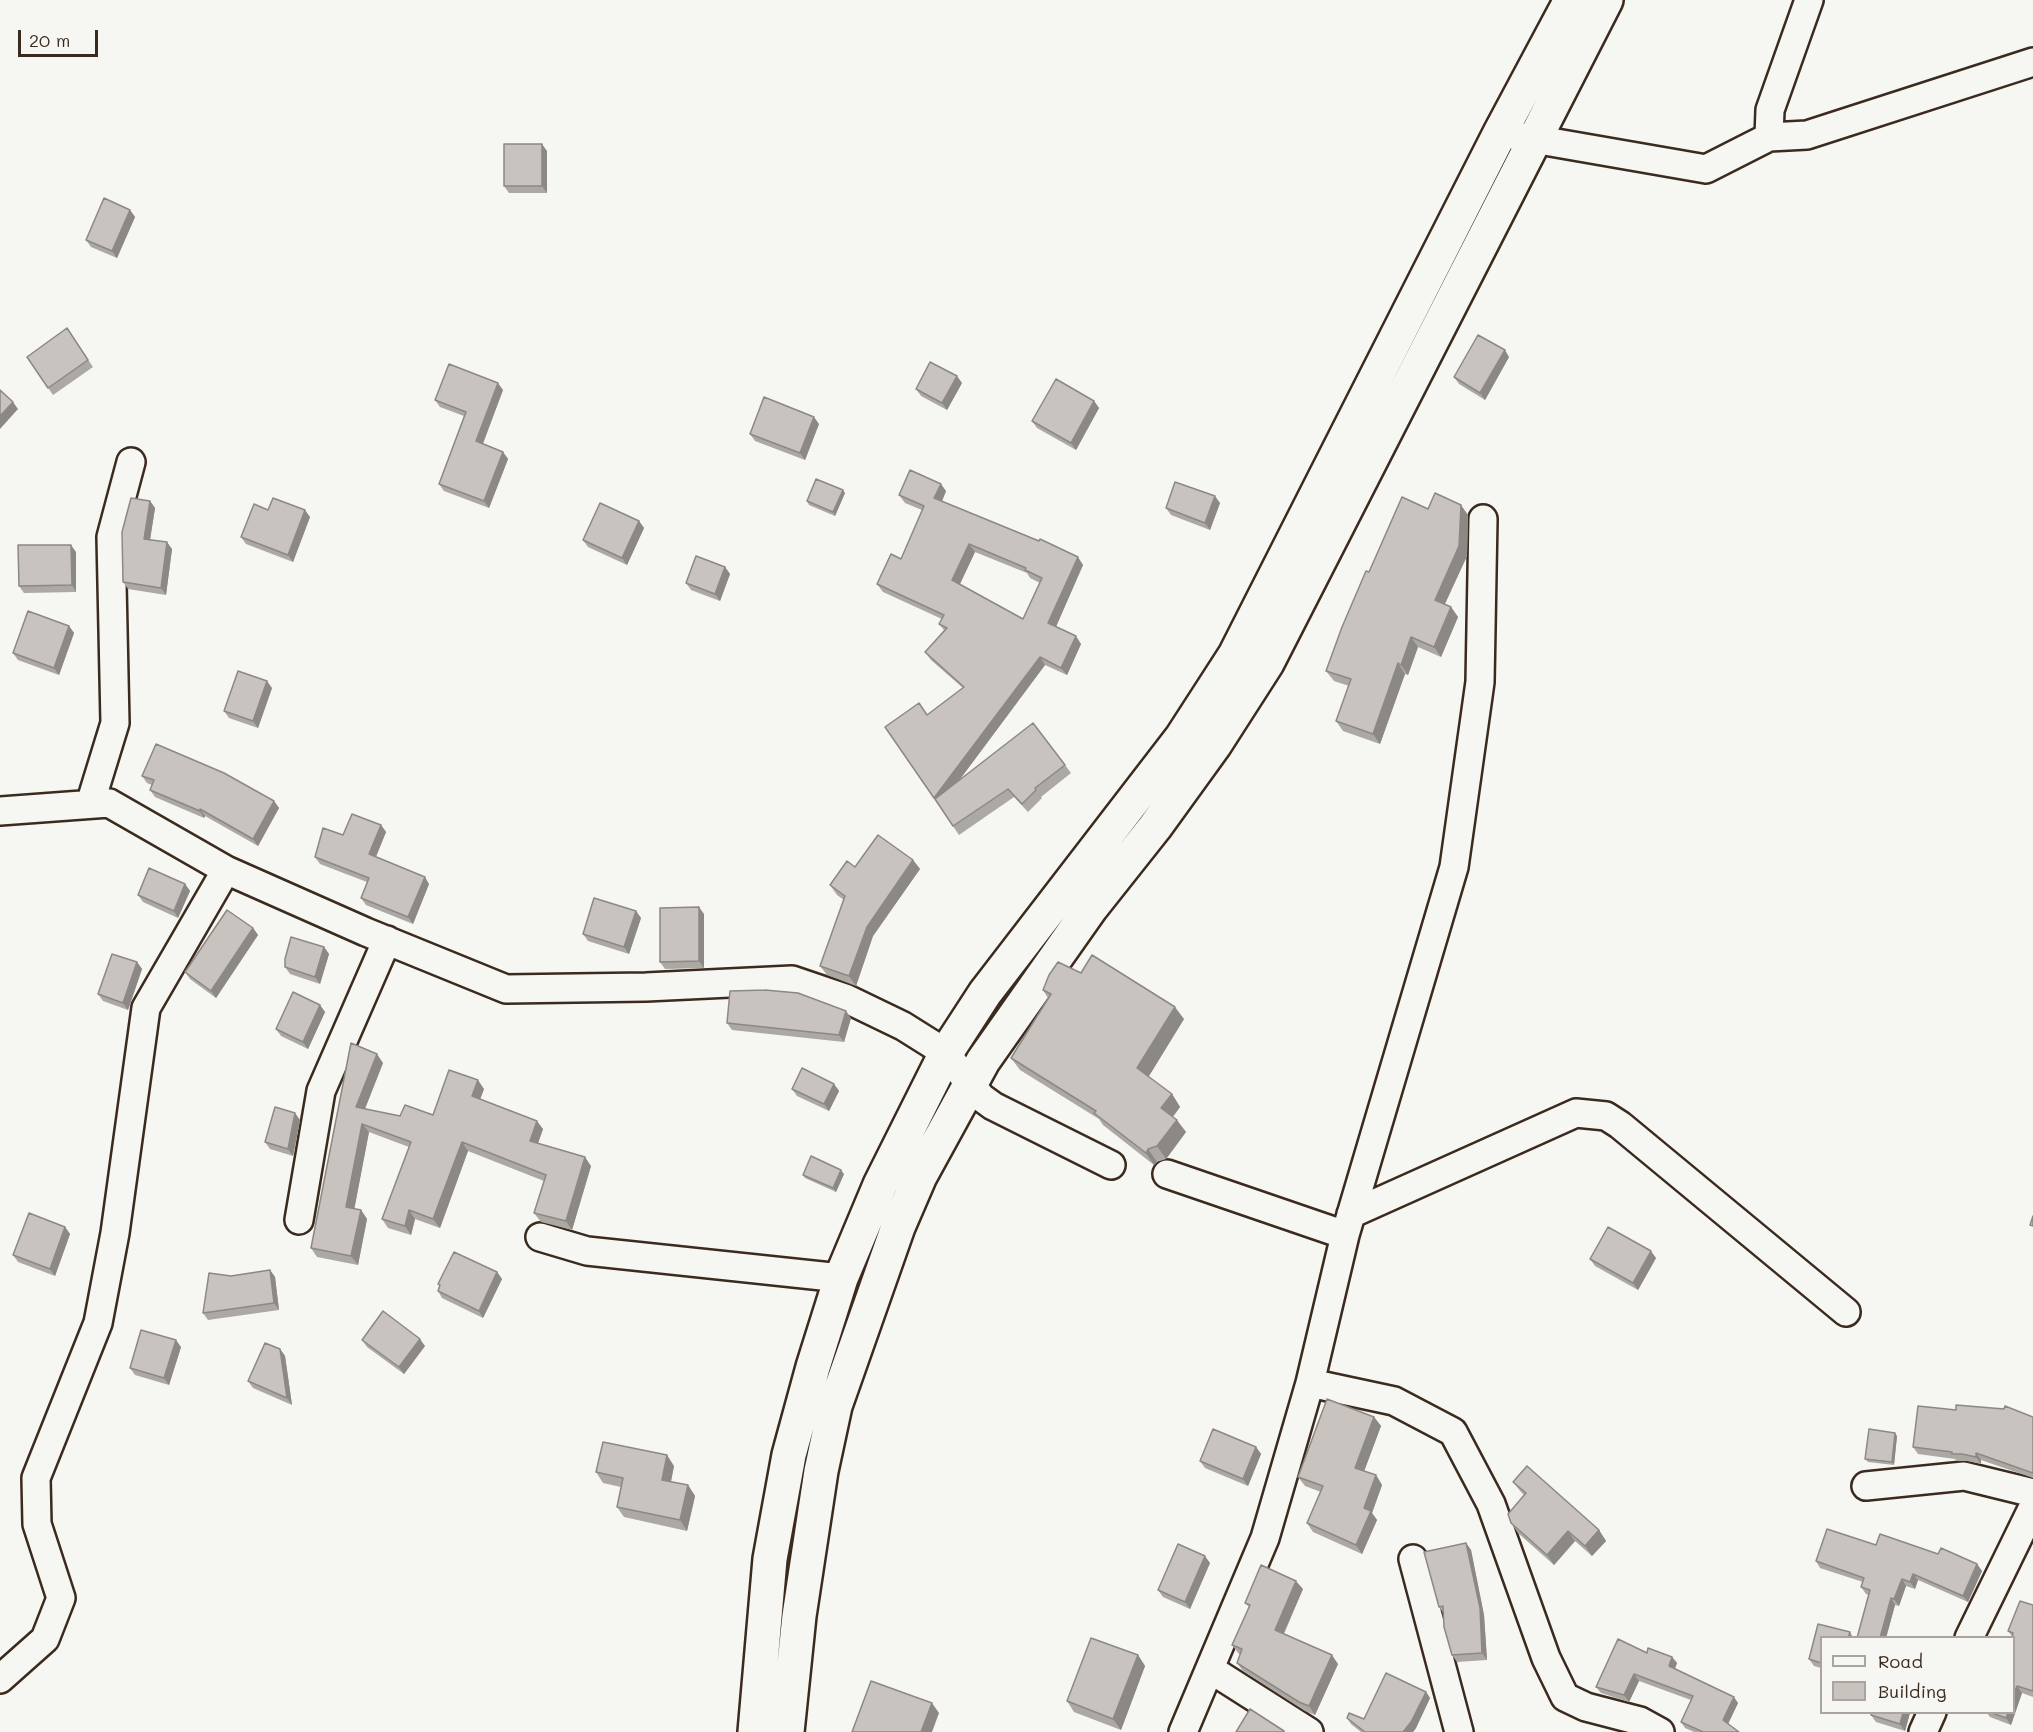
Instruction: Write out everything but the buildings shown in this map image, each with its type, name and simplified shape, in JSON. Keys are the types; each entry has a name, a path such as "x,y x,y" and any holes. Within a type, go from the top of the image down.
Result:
{"main road":[{"path":"755,1732 770,1559 789,1455 841,1278 880,1185 946,1053 985,993 1182,737 1235,655 1500,134 1571,0"},
{"path":"787,1732 798,1616 821,1471 835,1406 898,1227 920,1176 983,1061 1038,982 1215,744 1267,663 1606,0"}],"street":[{"path":"1769,137 1770,110 1809,0"},
{"path":"1500,134 1706,169 1769,137 1807,135 2033,62"},
{"path":"131,462 111,537 115,723 91,801 109,803 226,870 506,989 646,987 792,980 845,998 903,1026 946,1053 970,1085 993,1106 1111,1165"},
{"path":"1183,1732 1265,1538 1310,1383 1348,1224 1454,867 1480,682 1484,519"},
{"path":"0,812 109,803"},
{"path":"0,1679 45,1639 62,1598 37,1524 36,1478 98,1323 115,1233 146,1008 226,870"},
{"path":"299,1220 321,1091 387,940"},
{"path":"1167,1174 1348,1224 1576,1113 1606,1116 1620,1125 1846,1312"},
{"path":"540,1238 587,1251 841,1278"},
{"path":"1310,1383 1394,1401 1454,1432 1491,1504 1546,1658 1565,1697 1586,1707 1640,1721 1660,1732"},
{"path":"1866,1486 1964,1476 2033,1493"},
{"path":"1970,1636 2033,1507"},
{"path":"1413,1559 1458,1732"},
{"path":"1210,1669 1310,1732"},
{"path":"1923,1732 1932,1714"}]}
